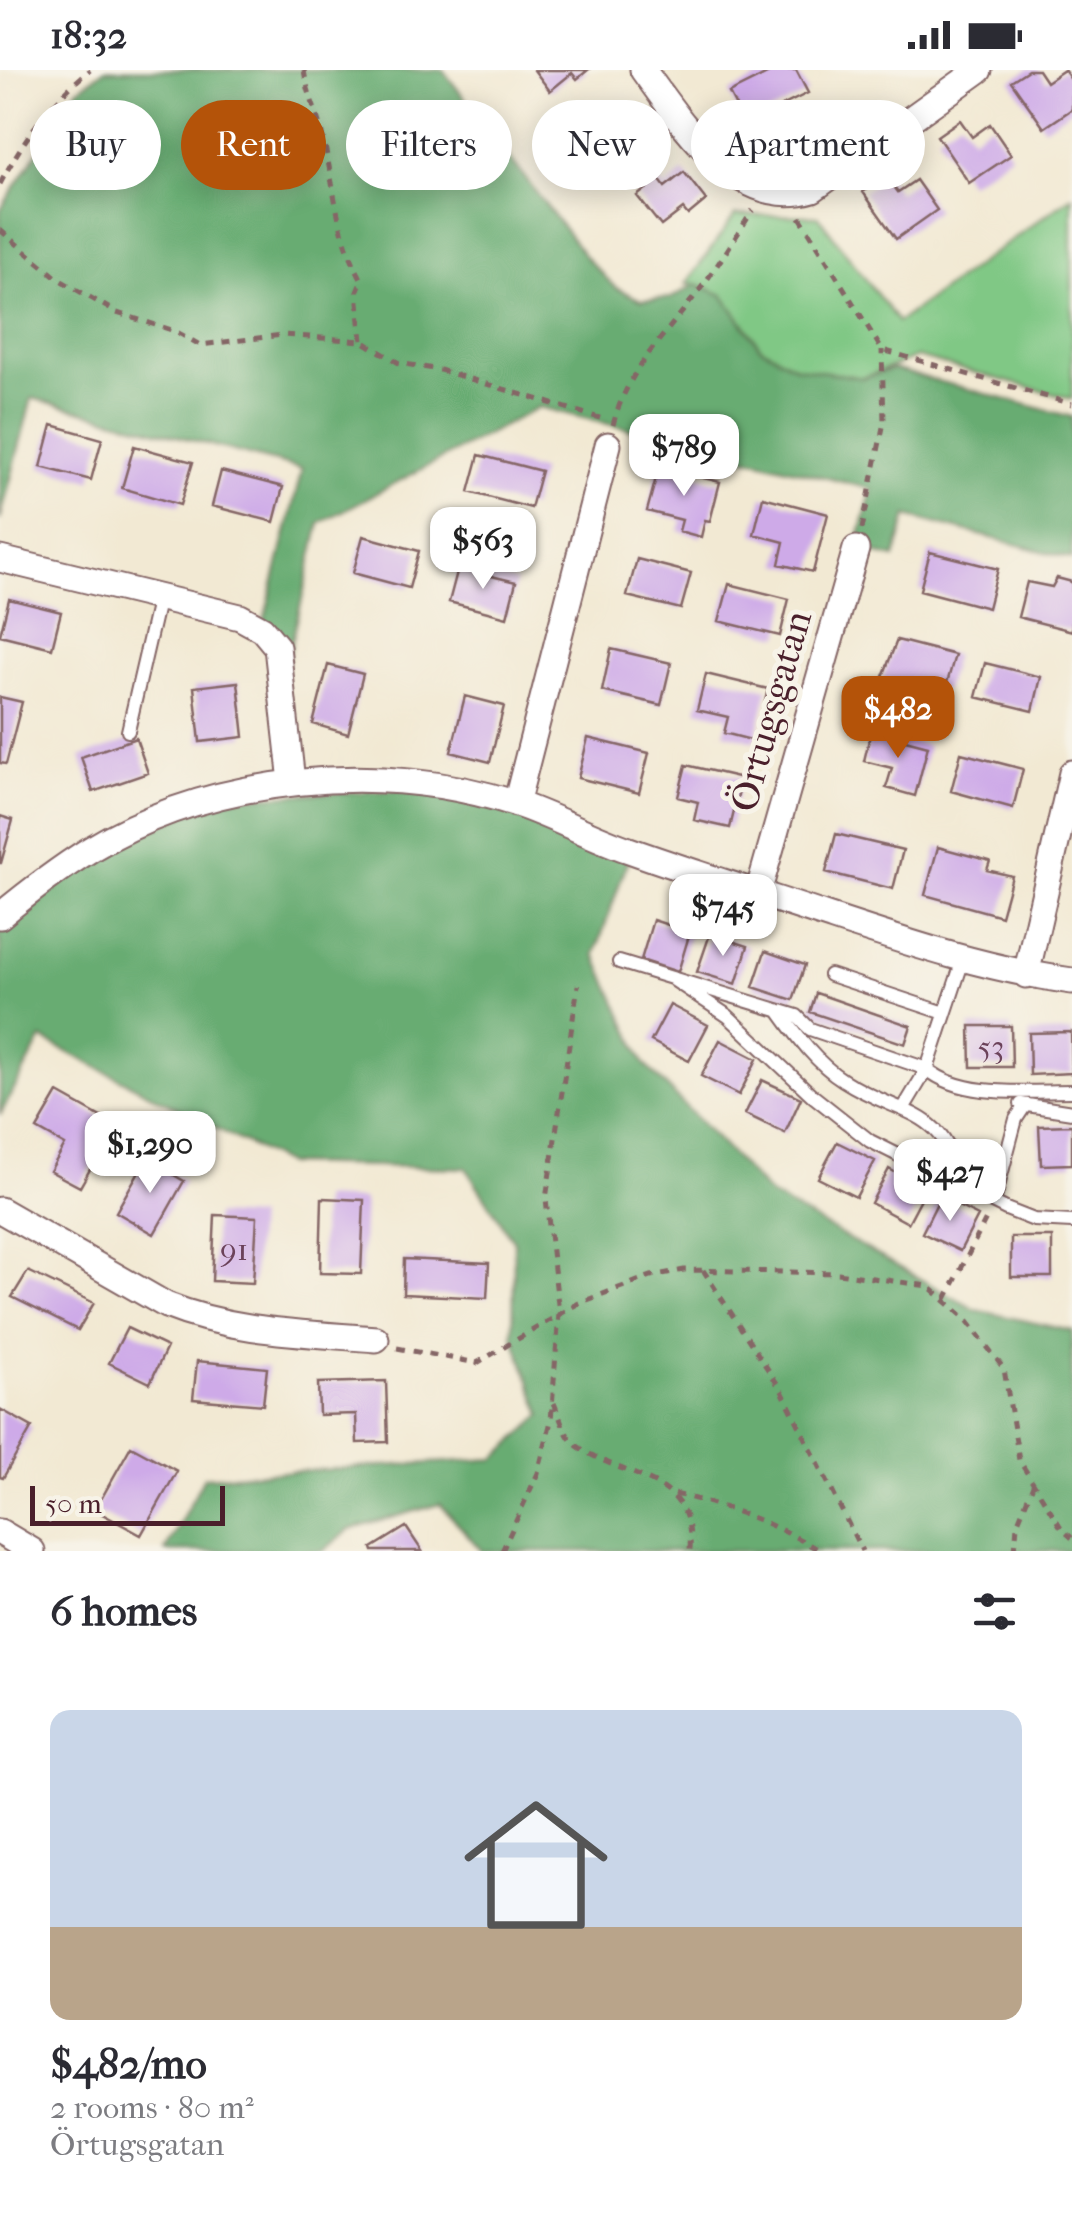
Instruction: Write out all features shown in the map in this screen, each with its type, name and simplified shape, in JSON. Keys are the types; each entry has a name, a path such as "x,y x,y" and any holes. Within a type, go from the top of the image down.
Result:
{"street":[{"path":"643,70 720,164 765,191 794,195 814,190 978,70"},
{"path":"516,804 612,430"},
{"name":"Örtugsgatan","path":"758,893 856,549"},
{"path":"0,559 240,617 262,629 277,647 292,782"},
{"path":"1026,974 1072,772"},
{"path":"0,916 94,847 151,821 218,798 292,782 366,780 432,786 516,804 631,851 963,960 1072,982"},
{"path":"0,1210 166,1305 194,1317 254,1328 376,1339"},
{"path":"0,1532 32,1551"}],"lane":[{"path":"128,730 158,597"},
{"path":"903,1109 928,1069 963,960"},
{"path":"619,962 797,1016 810,1029 928,1069 945,1083 1009,1090 1072,1090"},
{"path":"830,976 945,1013"},
{"path":"674,980 728,1016 840,1119 870,1140 1034,1220 1072,1222"},
{"path":"779,1011 803,1044 839,1078 930,1122 946,1137 958,1161 962,1188"},
{"path":"1009,1090 1024,1108 1072,1112"},
{"path":"994,1202 1016,1119 1024,1108"}],"path":[{"path":"0,184 22,142 52,102 90,70"},
{"path":"304,70 322,132 332,202 348,252 362,280 357,292 362,341"},
{"path":"0,230 60,280 117,313 175,331 200,345 283,335 362,341 399,363 440,370 612,430 621,392 646,353 691,302 765,191"},
{"path":"794,195 809,236 882,350 882,436 856,549"},
{"path":"882,350 1072,404"},
{"path":"502,1551 538,1473 552,1400 559,1313 546,1199 578,984"},
{"path":"946,1299 994,1202"},
{"path":"704,1270 782,1391 862,1551"},
{"path":"376,1339 410,1354 476,1363 559,1313 651,1276 704,1270 889,1278 928,1286 946,1299 1004,1369 1019,1460 1072,1538"},
{"path":"552,1400 572,1443 672,1493 717,1504 781,1528 820,1551"},
{"path":"1015,1551 1017,1524 1033,1485"},
{"path":"672,1493 692,1524 690,1551"}],"green space":[{"path":"104,70 443,70 466,100 346,100 346,190 512,190 512,161 587,259 616,288 641,300 671,298 696,284 723,295 760,347 796,367 862,378 893,369 1072,417 1072,559 907,516 895,558 856,549 872,489 539,407 320,523 283,680 262,629 302,469 32,398 0,520 0,210 30,163 30,190 161,190 161,100 71,100 77,90"},
{"path":"1072,196 1072,399 917,357 862,378 796,367 760,347 745,324 696,284 686,284 735,215 818,216 898,322"},
{"path":"448,788 631,851 595,954 644,1063 770,1195 976,1310 1072,1331 1072,1551 482,1551 440,1504 349,1530 323,1551 165,1551 204,1477 495,1459 542,1415 513,1336 514,1242 466,1168 286,1164 42,1039 0,1115 0,916 44,880 218,798"}],"building":[{"path":"534,70 588,70 577,79 572,73 550,91"},
{"path":"775,70 796,70 808,93 794,100 733,100 729,93"},
{"path":"1028,70 1038,70 1046,82 1064,70 1072,81 1072,109 1044,128 1011,81"},
{"path":"960,120 972,137 990,124 1011,155 969,183 937,136"},
{"path":"684,172 691,181 691,190 698,190 706,200 688,215 683,209 661,226 637,196 645,190 671,190 671,182"},
{"path":"923,190 937,210 896,239 863,192"},
{"path":"52,425 102,439 91,480 41,467"},
{"path":"134,446 193,462 180,505 122,488"},
{"path":"479,455 541,471 531,508 469,492"},
{"path":"659,467 720,482 710,521 705,520 701,537 679,531 682,520 647,511"},
{"path":"221,471 283,487 274,522 212,506"},
{"path":"763,497 828,514 813,572 779,564 784,542 754,534"},
{"path":"363,536 419,551 409,588 353,573"},
{"path":"930,552 998,569 988,608 920,590"},
{"path":"637,559 691,573 681,609 627,596"},
{"path":"458,568 516,582 507,617 449,602"},
{"path":"1057,578 1072,582 1072,631 1018,617 1027,582 1052,587"},
{"path":"729,584 789,599 780,636 719,621"},
{"path":"9,599 61,612 52,648 0,635"},
{"path":"897,640 955,655 945,690 929,686 923,704 899,697 903,684 882,679"},
{"path":"611,649 671,663 661,705 602,691"},
{"path":"985,663 1041,677 1033,711 976,697"},
{"path":"328,665 363,674 348,734 313,724"},
{"path":"706,674 768,689 755,741 724,733 728,717 697,710"},
{"path":"238,682 244,737 200,742 194,687"},
{"path":"465,696 504,706 490,762 451,752"},
{"path":"0,697 22,702 6,764 0,763"},
{"path":"871,731 928,746 915,796 886,788 892,768 864,761"},
{"path":"136,738 148,773 93,792 81,757"},
{"path":"588,738 649,753 639,793 578,778"},
{"path":"961,753 1023,769 1013,808 951,791"},
{"path":"686,765 742,778 730,828 694,820 698,802 678,797"},
{"path":"0,816 13,820 1,863 0,863"},
{"path":"836,834 903,850 893,889 826,872"},
{"path":"938,847 990,861 987,870 1012,876 1001,916 925,895"},
{"path":"653,920 690,932 678,972 641,960"},
{"path":"710,934 748,946 736,984 697,972"},
{"path":"765,951 805,965 793,1000 753,987"},
{"path":"816,993 911,1026 905,1044 810,1012"},
{"path":"670,1005 708,1025 689,1061 651,1041"},
{"path":"970,1026 1011,1026 1012,1067 971,1067"},
{"path":"1071,1032 1072,1073 1030,1075 1029,1033"},
{"path":"720,1040 757,1059 739,1095 701,1076"},
{"path":"762,1080 801,1098 785,1133 745,1114"},
{"path":"58,1093 115,1125 80,1187 50,1171 65,1145 37,1129"},
{"path":"1072,1125 1072,1164 1041,1165 1039,1126"},
{"path":"837,1142 875,1161 856,1197 818,1178"},
{"path":"146,1159 184,1181 154,1234 116,1212"},
{"path":"889,1169 926,1189 908,1223 871,1203"},
{"path":"940,1197 978,1216 960,1251 922,1233"},
{"path":"322,1198 364,1200 361,1274 320,1273"},
{"path":"215,1215 257,1217 253,1283 212,1281"},
{"path":"1011,1237 1052,1237 1052,1277 1011,1277"},
{"path":"404,1259 489,1263 487,1298 403,1294"},
{"path":"28,1271 94,1303 78,1330 12,1297"},
{"path":"127,1328 167,1347 150,1383 109,1363"},
{"path":"197,1361 267,1368 263,1405 193,1399"},
{"path":"386,1381 388,1442 357,1443 356,1414 319,1415 318,1383"},
{"path":"0,1409 32,1427 3,1478 0,1477"},
{"path":"131,1446 177,1471 141,1535 95,1510"},
{"path":"406,1527 422,1551 373,1551 372,1548"}]}
